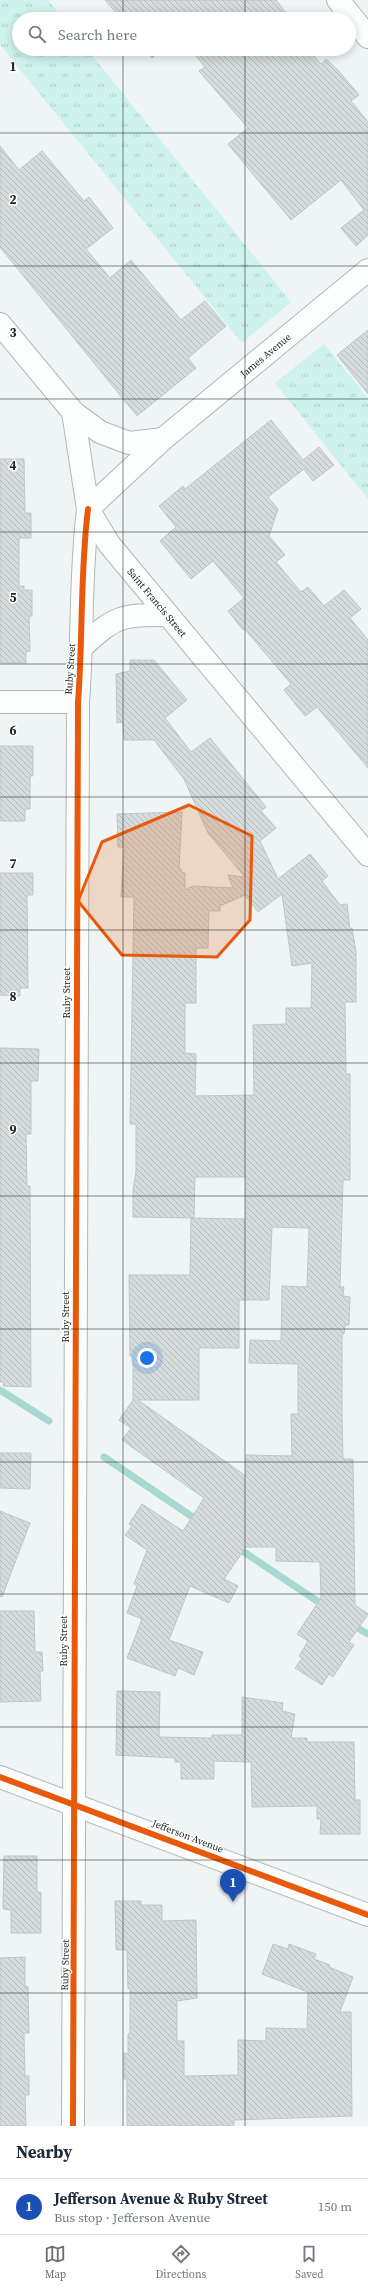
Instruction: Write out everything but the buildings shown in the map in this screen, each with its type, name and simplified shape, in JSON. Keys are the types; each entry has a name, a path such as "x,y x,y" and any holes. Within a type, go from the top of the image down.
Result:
{"street":[{"path":"338,0 348,12"},
{"path":"356,22 368,36"},
{"name":"James Avenue","path":"88,509 163,439 368,270"},
{"path":"0,324 73,412 100,432 129,443 163,439"},
{"name":"Saint Francis Street","path":"73,412 88,509 109,544 368,855"},
{"name":"Ruby Street","path":"73,2126 76,1868 74,1804 78,702 82,647 82,555 88,509"},
{"name":"Ruby Street","path":"82,647 117,618 138,615 167,615"},
{"path":"0,702 78,702"},
{"name":"Jefferson Avenue","path":"0,1777 368,1915"}],"highlighted area":[{"path":"189,805 252,836 250,920 217,957 122,955 78,901 102,842"}],"green space":[{"path":"0,0 48,0 57,12 12,12 12,56 93,56 291,302 242,343 0,45"},
{"path":"324,344 368,398 368,499 275,383"}],"waterway":[{"path":"0,1390 49,1421"},
{"path":"104,1457 200,1522"},
{"path":"235,1546 326,1607"},
{"path":"351,1624 368,1634"}],"cycle path":[{"path":"73,2126 78,702 85,533 88,509"},
{"path":"0,1777 368,1915"}],"place":[{"name":"Jefferson Avenue & Ruby Street","path":"233,1902"}]}
